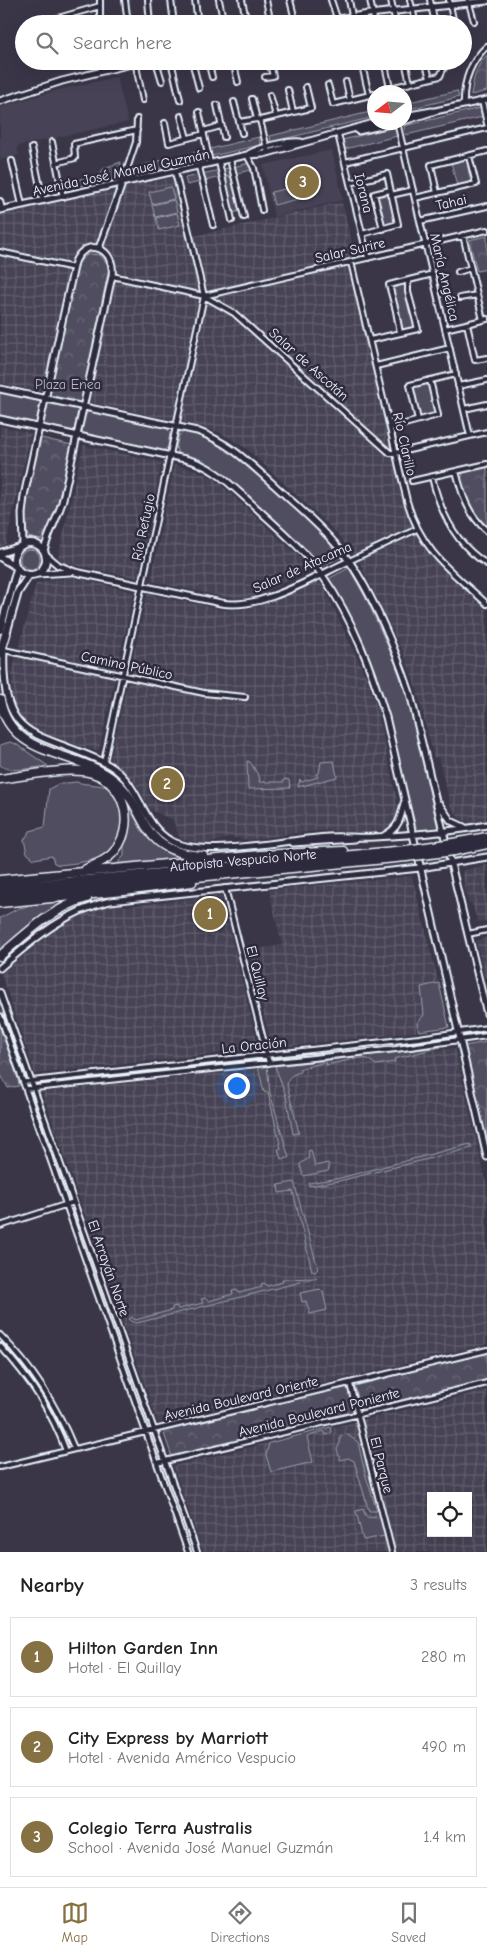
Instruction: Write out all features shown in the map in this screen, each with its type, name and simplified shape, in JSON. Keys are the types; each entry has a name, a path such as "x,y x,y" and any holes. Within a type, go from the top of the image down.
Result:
{"highway":[{"path":"0,659 2,652 2,628"},
{"path":"0,700 8,722 25,740 40,748 93,768 115,780 128,797 145,828 160,843 183,854 225,858"},
{"path":"0,779 84,771 104,778 118,792 123,802 126,817 124,832 118,846 102,861 71,873"},
{"name":"Autopista Vespucio Norte","path":"456,848 487,836"},
{"name":"Autopista Vespucio Norte","path":"0,896 230,874 487,844"},
{"path":"456,848 487,849"},
{"path":"0,880 300,852 380,852"},
{"name":"Autopista Vespucio Norte","path":"0,888 380,852 406,853"},
{"path":"0,903 172,886 230,874"},
{"path":"0,956 43,920 60,909 84,899 124,891"}],"main road":[{"path":"0,553 34,544 45,553 45,566 36,574 29,576 21,573 16,567 0,557"},
{"path":"2,628 13,588 16,567 15,557 21,546"},
{"path":"2,628 18,592 29,576"}],"street":[{"path":"100,0 100,15"},
{"path":"125,0 127,15"},
{"path":"148,0 149,15"},
{"path":"171,0 173,15"},
{"path":"195,0 197,15"},
{"path":"219,0 222,15"},
{"path":"242,0 245,15"},
{"path":"266,0 269,15"},
{"path":"291,0 294,15"},
{"path":"331,0 336,15"},
{"path":"349,0 351,15"},
{"path":"370,0 373,14"},
{"path":"391,0 394,15"},
{"path":"410,0 414,15"},
{"path":"430,0 433,15"},
{"path":"362,15 431,7 449,3 487,1"},
{"path":"468,2 474,21"},
{"path":"68,15 100,6"},
{"path":"472,66 477,57 487,46"},
{"path":"0,101 104,70"},
{"path":"137,70 143,100"},
{"path":"159,70 162,81"},
{"path":"172,70 180,100"},
{"path":"195,70 200,88"},
{"path":"210,70 212,77"},
{"path":"235,70 238,82"},
{"path":"266,78 273,76 271,70"},
{"path":"363,70 367,86"},
{"path":"386,70 390,85"},
{"path":"407,70 410,83"},
{"path":"428,70 430,78"},
{"path":"405,85 440,76 442,70"},
{"path":"464,105 464,91 470,70"},
{"path":"346,82 350,100"},
{"path":"328,86 333,104 367,96"},
{"path":"239,122 311,108 306,87"},
{"path":"288,90 293,112"},
{"path":"270,95 276,116"},
{"path":"252,98 267,150"},
{"path":"412,119 484,100 487,124"},
{"path":"234,102 242,133"},
{"path":"217,105 224,137"},
{"path":"199,112 210,164"},
{"path":"412,114 435,112"},
{"path":"181,116 187,138"},
{"path":"99,248 134,149 137,119"},
{"path":"164,123 169,143 222,126"},
{"name":"Avenida José Manuel Guzmán","path":"352,131 367,126"},
{"path":"345,162 487,128"},
{"name":"Avenida José Manuel Guzmán","path":"1,209 230,160 247,156 254,151 287,148 303,142 367,129"},
{"path":"56,163 74,159 76,155 74,144 137,130"},
{"name":"María Angélica","path":"399,130 470,436"},
{"name":"Iorana","path":"338,134 368,258"},
{"path":"52,142 64,197"},
{"path":"32,148 43,201"},
{"path":"437,192 431,165 487,151"},
{"path":"247,156 254,168 262,210"},
{"path":"414,198 476,184 469,156"},
{"path":"230,160 244,217"},
{"path":"12,161 22,205"},
{"path":"219,162 232,220"},
{"path":"199,167 213,225"},
{"path":"175,172 204,296"},
{"path":"350,183 387,174 398,224 362,234"},
{"path":"383,229 374,194 413,190"},
{"path":"0,201 1,209"},
{"name":"Tahai","path":"420,221 487,206"},
{"name":"Salar Surire","path":"204,296 487,230"},
{"path":"445,329 486,320 477,295 463,236"},
{"path":"21,546 23,502 76,258 90,248 99,248 108,254 112,261 112,276 78,436 60,510 47,540 45,553"},
{"path":"0,252 74,268"},
{"name":"Río Clarillo","path":"352,262 407,501 416,529 439,560 487,604"},
{"path":"458,272 471,268"},
{"path":"400,333 389,285 432,274"},
{"name":"Salar de Ascotán","path":"112,276 204,296 244,320 386,450 396,453"},
{"path":"370,340 418,329 410,301 408,280"},
{"path":"215,302 218,293"},
{"path":"460,298 477,295"},
{"name":"Río Refugio","path":"104,762 204,296"},
{"path":"467,324 475,360 487,358"},
{"path":"376,366 450,348"},
{"path":"418,420 410,384 456,374"},
{"path":"390,428 438,415 430,380"},
{"path":"458,386 487,380"},
{"path":"0,389 176,427 208,436 237,452 314,522 349,561 373,604 406,680 487,1014"},
{"path":"464,410 487,404"},
{"path":"0,419 196,462 223,478 291,541 321,574 345,614 373,678 386,717 487,1157"},
{"path":"396,453 487,432"},
{"path":"412,481 487,464"},
{"path":"456,471 466,504 473,516 487,531"},
{"path":"432,477 440,503 451,528 462,543 487,564"},
{"name":"Salar de Atacama","path":"45,553 58,565 75,572 221,603 239,605 268,598 416,529"},
{"name":"Salar de Atacama","path":"36,574 75,572"},
{"path":"2,652 3,676 7,699 11,711 19,723 26,730 40,738 104,762 116,770 128,780 154,827 166,838 176,843 204,848 278,842 317,842 443,832 487,825"},
{"name":"Camino Público","path":"2,652 74,665 204,693 245,697"},
{"path":"434,795 442,810 451,821 470,828"},
{"path":"381,836 392,831 397,826 402,816 405,800"},
{"path":"0,968 51,926 68,915 90,906 119,899 420,868 487,857"},
{"name":"El Quillay","path":"226,888 269,1062"},
{"path":"468,934 487,930"},
{"name":"El Arrayán Norte","path":"0,992 197,1552"},
{"name":"El Arrayán Norte","path":"0,1016 188,1552"},
{"name":"La Oración","path":"23,1082 487,1028"},
{"name":"La Oración","path":"26,1089 460,1041 487,1036"},
{"path":"0,1226 74,1202"},
{"path":"0,1334 42,1386 60,1417 74,1448"},
{"path":"0,1346 17,1365 38,1395 66,1451"},
{"name":"Avenida Boulevard Oriente","path":"0,1467 487,1350"},
{"name":"El Parque","path":"350,1384 392,1552"},
{"name":"Avenida Boulevard Poniente","path":"157,1463 487,1384"}],"shaded area":[{"path":"117,77 128,122 17,146 19,155 0,160 0,107 62,89"},
{"path":"332,150 343,200 274,217 263,165"},
{"path":"175,177 190,237 342,202 356,259 349,260 413,528 430,553 458,584 487,611 487,822 475,824 465,821 458,817 451,807 438,757 434,758 417,691 405,657 361,565 337,533 246,448 219,432 186,423 0,383 0,214"},
{"path":"0,426 31,433 6,544 0,547"},
{"path":"83,445 162,462 137,578 65,563 58,558"},
{"path":"174,465 196,470 216,480 309,566 308,571 263,593 240,598 224,597 151,581"},
{"path":"72,577 134,592 99,751 59,740 35,729 21,718 14,706 12,695 12,673 36,584"},
{"path":"316,582 321,584 325,590 367,679 377,708 398,806 397,816 392,825 385,830 372,833 327,830 249,840 229,837 212,843 199,843 180,839 173,820 149,809 134,781 110,760 147,594 224,610 235,610 269,603"},
{"path":"487,864 487,921 478,922 472,904 468,902 462,871"},
{"path":"412,876 450,1028 272,1048 248,950 282,945 269,890"},
{"path":"221,895 259,1049 35,1074 1,974 62,924 107,905 130,906"},
{"path":"487,937 487,977 485,978 476,941"},
{"path":"455,1048 487,1186 487,1344 158,1423 42,1092"},
{"path":"487,1390 487,1552 203,1552 173,1466"}],"green space":[{"path":"487,55 487,91 471,95 478,68"},
{"path":"457,91 459,97 412,108 412,101"},
{"path":"480,108 482,117 406,135 405,130 412,130 412,124"},
{"path":"367,113 367,119 271,142 270,136"},
{"path":"383,130 396,130 397,136 345,149 342,140"},
{"path":"259,137 260,145 212,156 210,149"},
{"path":"200,151 201,158 145,172 143,165"},
{"path":"466,159 471,182 457,186 451,162"},
{"path":"121,162 118,178 64,189 63,182 99,176 104,168"},
{"path":"250,163 251,170 187,185 185,178"},
{"path":"232,176 240,211 233,213 225,178"},
{"path":"171,187 174,199 152,204 149,192"},
{"path":"295,187 298,199 274,205 271,192"},
{"path":"385,194 390,196 396,224 384,227 377,196"},
{"path":"174,200 177,212 155,217 152,205"},
{"path":"177,213 180,225 159,230 156,218"},
{"path":"487,236 487,269 477,271 469,240"},
{"name":"Plaza Enea","path":"89,254 100,255 109,268 81,403 49,396 77,265"},
{"path":"405,284 409,310 414,326 413,328 403,330 393,287"},
{"path":"429,382 437,412 436,414 421,418 419,417 414,385"},
{"path":"0,391 39,401 36,423 0,417"},
{"path":"49,402 78,409 74,431 70,432 45,426 44,414"},
{"path":"89,411 165,427 170,432 168,447 162,452 83,434 83,422 85,415"},
{"path":"186,431 210,440 242,461 299,511 341,557 320,567 304,550 211,466 178,454 176,448 179,435"},
{"path":"41,438 72,445 55,515 41,540 28,537 26,513 29,488"},
{"path":"487,467 487,529 468,505 461,480 463,473"},
{"path":"26,549 34,549 40,555 40,563 34,569 26,569 20,563 20,555"},
{"path":"349,568 368,602 404,683 438,829 417,831 381,691 345,609 328,579"},
{"path":"10,742 16,744 48,766 16,770 0,765 0,745"},
{"path":"247,761 250,762 260,778 259,782 284,782 284,779 289,780 290,788 248,789"},
{"path":"334,761 337,777 298,787 300,779 301,782 318,777 316,774 319,773 321,762"},
{"path":"76,782 107,787 116,794 122,818 122,829 118,838 108,852 91,860 59,865 54,863 52,856 34,859 27,853 24,840 30,831 45,827 49,789 58,784"},
{"path":"128,811 154,844 165,852 181,859 119,864 119,861 124,856 124,845 128,838"},
{"path":"60,901 62,905 0,954 0,918 19,908"},
{"path":"439,983 449,1027 419,1031 417,1023 424,1015 421,987"},
{"path":"0,1028 19,1086 8,1088 0,1073"},
{"path":"487,1042 487,1143 464,1046"},
{"path":"441,1047 394,1059 395,1062 376,1065 368,1059 360,1058 326,1065 325,1062 299,1069 300,1072 291,1076 287,1085 299,1133 293,1134 286,1096 275,1066"},
{"path":"267,1066 270,1093 289,1158 281,1159 278,1149 281,1149 268,1092 264,1092 258,1067"},
{"path":"470,1144 472,1148 339,1181 309,1186 309,1183 340,1178"},
{"path":"311,1150 315,1166 328,1163 329,1168 328,1171 303,1176 300,1164 309,1158 308,1151"},
{"path":"294,1182 318,1269 315,1272 312,1271 293,1191 279,1193 278,1185"},
{"path":"317,1278 137,1323 128,1319 132,1317 135,1320 172,1310 172,1307 177,1306 178,1309 203,1303 201,1299 206,1298 209,1301 233,1294 232,1291 237,1290 239,1293 262,1287 261,1284 264,1283 267,1286 283,1282 282,1279"},
{"path":"320,1289 323,1292 327,1310 310,1314 306,1301 302,1302 300,1293"},
{"path":"487,1352 487,1380 361,1411 355,1386"},
{"path":"348,1387 354,1412 172,1457 163,1431"},
{"path":"331,1427 332,1432 326,1435 324,1431 307,1437 313,1462 271,1472 266,1455 269,1443"},
{"path":"346,1434 358,1442 377,1511 369,1511 354,1461 348,1458 340,1460 337,1449 340,1437"},
{"path":"363,1509 366,1517 381,1518 385,1536 363,1540 356,1511"}],"place":[{"name":"Colegio Terra Australis","path":"303,182"},
{"name":"City Express by Marriott","path":"167,784"},
{"name":"Hilton Garden Inn","path":"210,914"}]}
